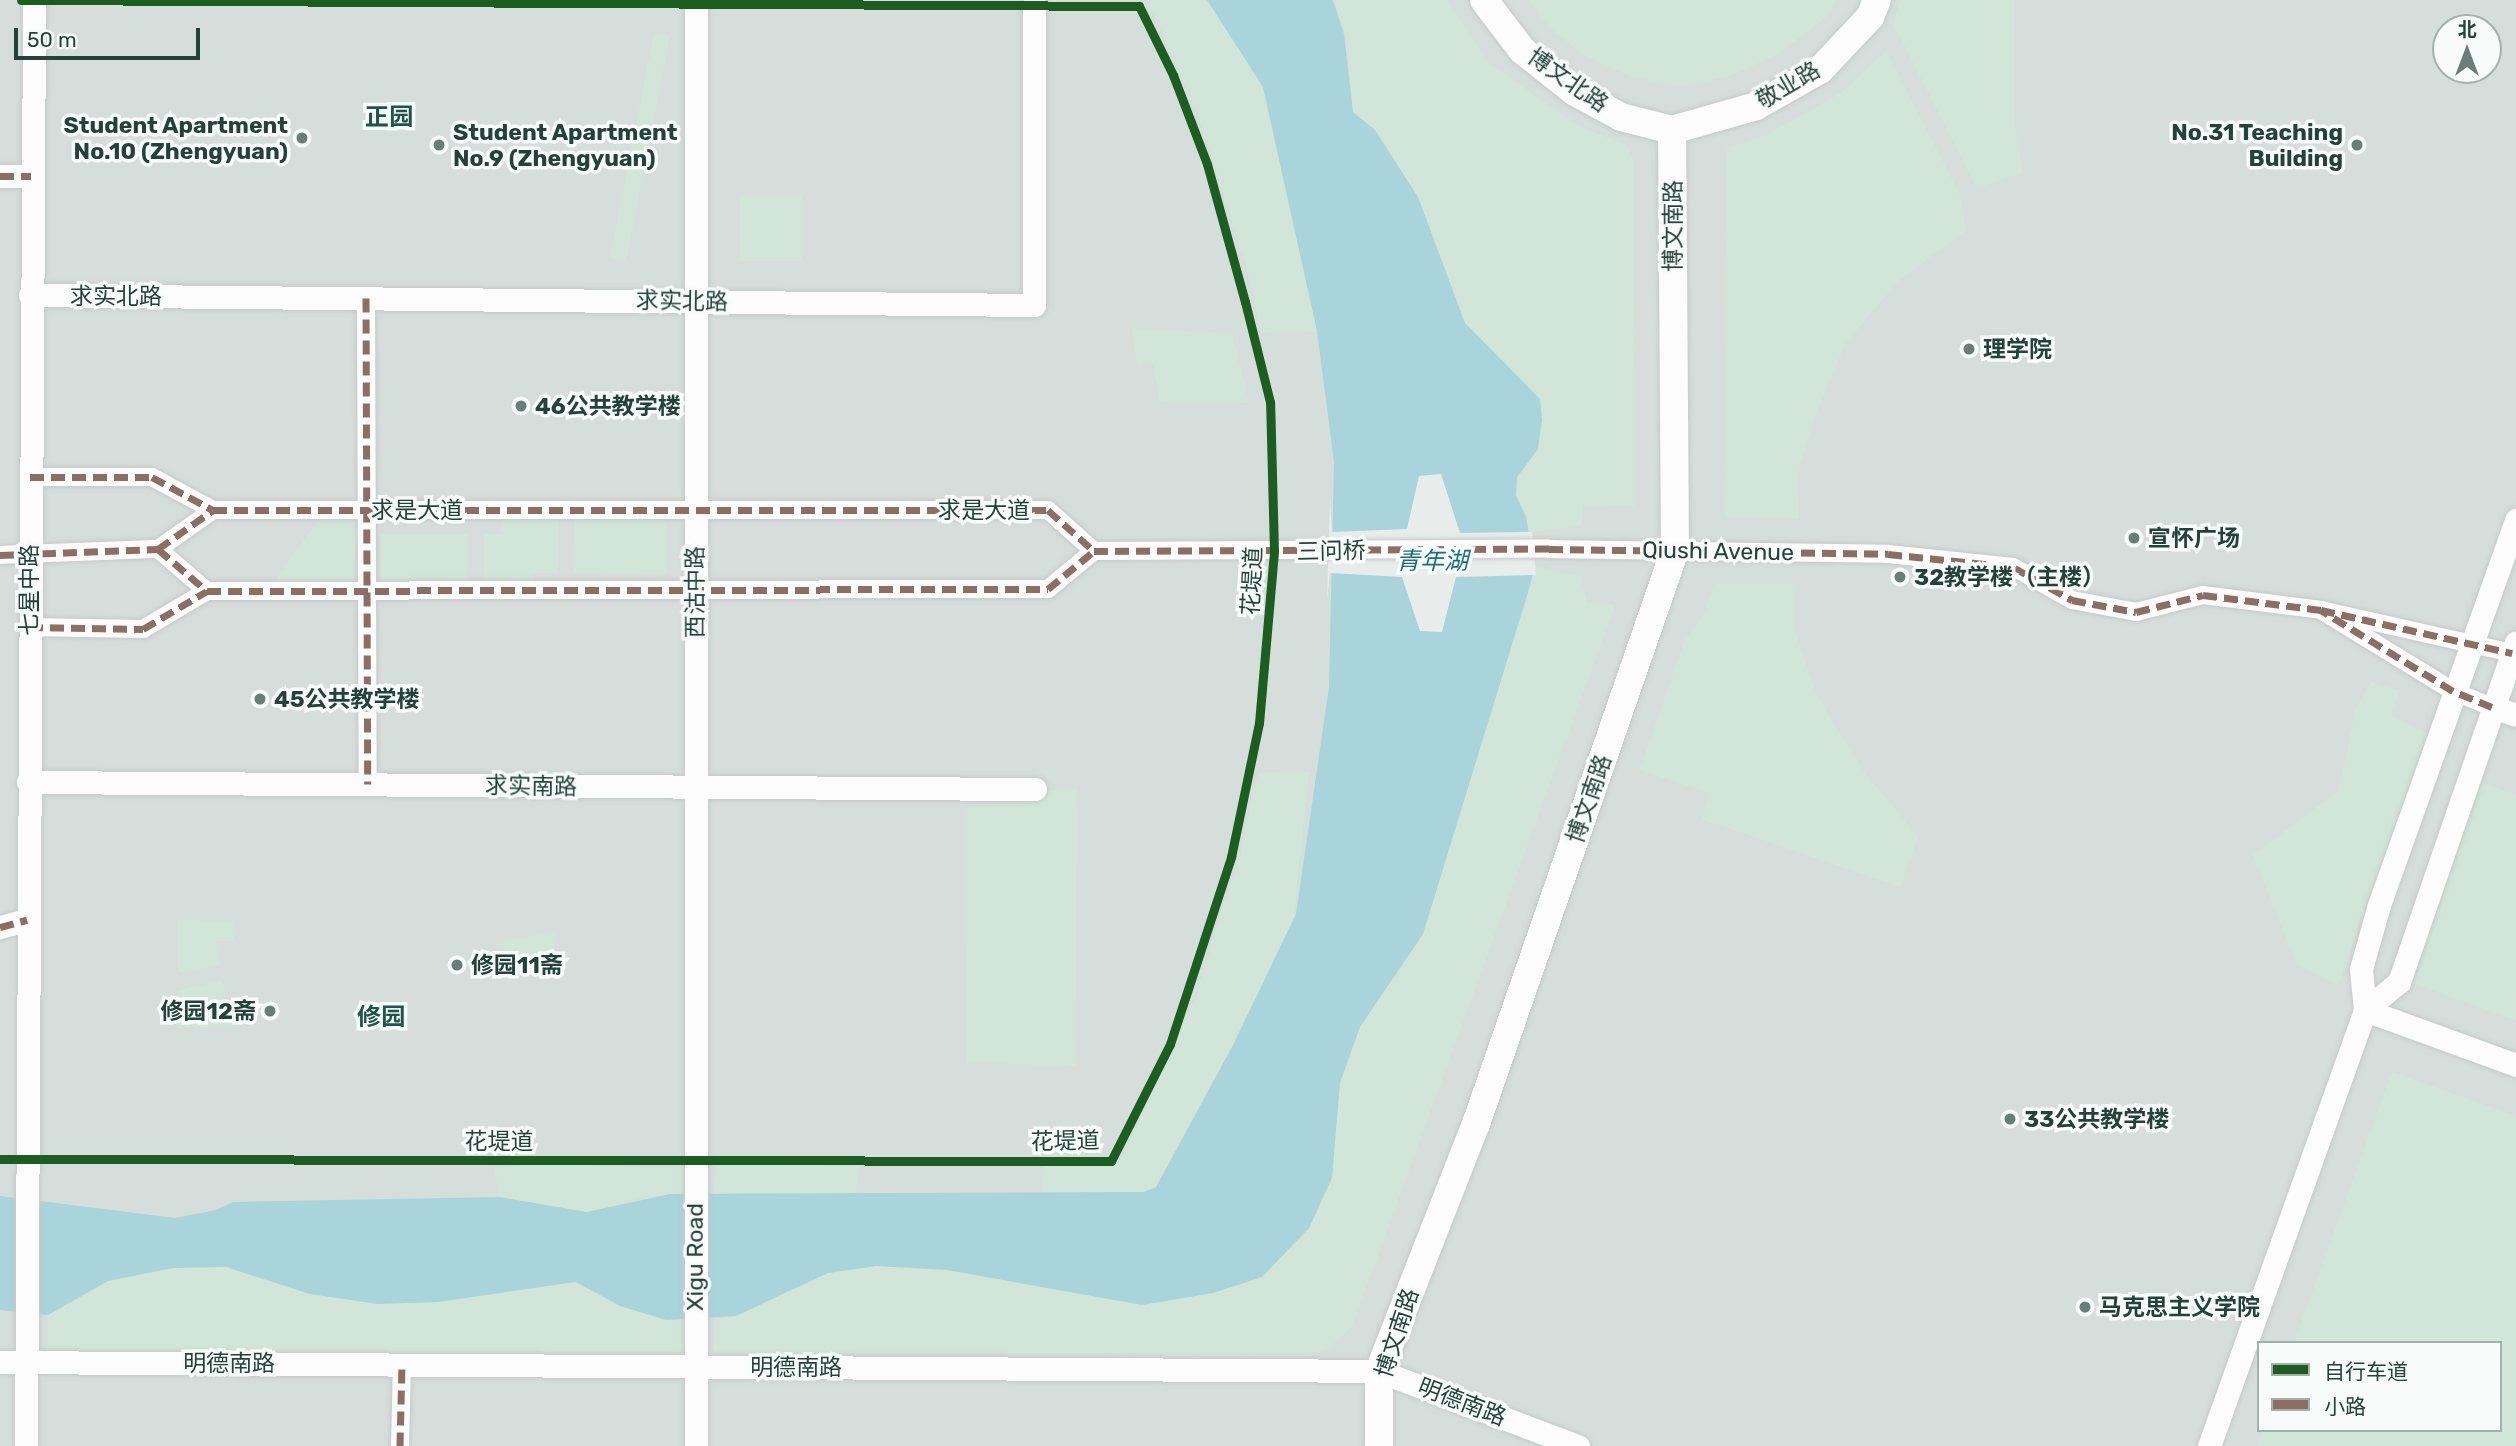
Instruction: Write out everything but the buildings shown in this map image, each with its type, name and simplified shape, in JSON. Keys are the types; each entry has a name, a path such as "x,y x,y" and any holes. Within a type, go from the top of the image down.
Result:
{"street":[{"name":"七星中路","path":"26,1446 30,295 34,0"},
{"name":"西沽中路","path":"695,1184 696,0"},
{"name":"博文北路","path":"1484,0 1522,50 1575,92 1621,117 1672,130"},
{"name":"敬业路","path":"1672,130 1756,106 1820,70 1870,17 1877,0"},
{"name":"求实北路","path":"30,295 1034,304 1034,4"},
{"name":"博文南路","path":"1379,1446 1380,1371 1476,1124 1675,550 1672,130"},
{"path":"0,176 31,176"},
{"path":"366,298 368,784"},
{"path":"0,555 158,549 213,510 152,477 30,477"},
{"name":"求是大道","path":"213,510 1048,510 1094,551"},
{"path":"2209,1446 2365,1010 2361,969 2379,905 2470,642 2516,520"},
{"path":"158,549 207,591"},
{"name":"Qiushi Avenue","path":"1549,549 1888,554 2012,568 2072,600 2136,611 2203,595 2321,610 2515,650"},
{"name":"三问桥","path":"1094,551 1549,549"},
{"path":"29,627 143,629 207,591 1048,589 1094,551"},
{"path":"2321,610 2453,691 2516,715"},
{"path":"2365,1010 2399,982 2492,707 2515,650"},
{"name":"求实南路","path":"28,782 696,789 1035,789"},
{"path":"0,927 27,920"},
{"path":"2365,1010 2516,1065"},
{"name":"Xigu Road","path":"695,1184 696,1446"},
{"name":"明德南路","path":"0,1362 1380,1371 1578,1446"},
{"path":"400,1446 402,1364"}],"shaded area":[{"path":"0,0 2516,0 2516,1446 0,1446"}],"green space":[{"path":"1148,0 1207,0 1263,87 1317,331 1261,333 1247,268 1197,112"},
{"path":"1334,0 1447,0 1488,62 1576,125 1626,145 1633,159 1634,506 1583,505 1581,526 1529,532 1516,495 1517,479 1538,449 1540,399 1465,323 1418,197 1375,130 1353,112 1346,35"},
{"path":"1529,0 1836,0 1827,16 1778,54 1727,77 1679,86 1630,76 1582,54 1548,26"},
{"path":"1901,0 2014,0 2015,125 2023,172 1977,188 1893,23"},
{"path":"654,33 670,36 626,261 610,258"},
{"path":"1886,51 1959,193 1966,230 1898,281 1845,344 1813,421 1797,477 1799,519 1725,517 1727,148 1767,135 1841,93"},
{"path":"740,196 802,196 802,261 740,261"},
{"path":"1132,328 1232,334 1249,403 1160,402 1153,362 1137,365"},
{"path":"502,516 559,517 558,573 535,573 534,584 484,584 484,534 502,534"},
{"path":"575,516 667,518 666,575 574,573"},
{"path":"320,517 357,518 356,585 273,584"},
{"path":"380,534 467,534 467,582 380,582"},
{"path":"1535,567 1580,576 1587,603 1615,605 1352,1326 1329,1348 1309,1354 714,1353 714,1320 736,1316 828,1273 876,1266 947,1270 1332,1178 1340,1083 1360,1027 1423,934"},
{"path":"1714,584 1795,584 1794,628 1817,696 1864,772 1918,837 1900,887 1702,819 1710,793 1640,770 1684,642 1704,615"},
{"path":"2371,682 2399,691 2391,715 2427,734 2338,985 2297,965 2253,855 2339,791 2356,708"},
{"path":"1309,772 1294,918 1233,1045 1156,1187 1144,1192 1042,1193 1044,1165 1115,1167 1124,1154 1195,999 1241,852 1258,773"},
{"path":"2481,782 2516,795 2516,1020 2410,982"},
{"path":"1077,789 1075,1066 967,1062 966,809 1046,790"},
{"path":"178,920 234,921 234,941 215,941 220,965 178,972"},
{"path":"556,932 552,972 510,979 503,941"},
{"path":"222,980 232,1026 178,1028 178,991"},
{"path":"2392,1072 2516,1116 2516,1446 2257,1446 2262,1432 2502,1432 2502,1341 2295,1341"},
{"path":"536,1164 684,1168 683,1195 649,1196 587,1212 500,1197 494,1168"},
{"path":"717,1164 859,1166 855,1195 731,1197 712,1196"},
{"path":"227,1267 310,1294 377,1304 438,1302 576,1282 666,1320 687,1320 688,1356 47,1354 48,1315 108,1281 173,1268"}],"water":[{"name":"青年湖","path":"1207,0 1333,0 1344,34 1353,112 1375,130 1418,197 1465,323 1540,399 1542,420 1538,449 1517,477 1516,495 1526,517 1535,567 1527,596 1423,934 1360,1027 1340,1083 1332,1178 1309,1228 1262,1277 1213,1293 1142,1305 947,1270 876,1266 828,1273 736,1316 666,1320 620,1306 576,1282 438,1302 377,1304 310,1294 226,1267 173,1268 108,1281 48,1315 0,1310 0,1196 175,1218 216,1210 233,1202 500,1197 587,1212 670,1194 1144,1192 1156,1187 1233,1045 1296,914 1329,687 1334,462 1317,331 1263,87"}],"pier":[{"path":"1441,474 1460,533 1532,532 1536,575 1456,577 1442,632 1420,631 1402,577 1330,573 1327,602 1330,499 1332,532 1407,529 1419,476"}],"marked path":[{"path":"0,176 31,176"},
{"path":"366,298 368,784"},
{"path":"30,477 152,477 213,510"},
{"path":"158,549 213,510 1048,510 1094,551"},
{"path":"158,549 207,591 1048,589 1094,551"},
{"path":"0,555 158,549"},
{"path":"1094,551 1549,549 1888,554 2013,567 2072,600 2136,612 2203,595 2321,610"},
{"path":"29,627 143,629 207,591"},
{"path":"2492,707 2453,691 2321,610 2512,653"},
{"path":"0,927 27,920"},
{"path":"400,1446 402,1364"}],"cycle path":[{"name":"花堤道","path":"0,1159 1111,1161 1170,1044 1231,857 1259,723 1274,551 1270,402 1207,164 1173,75 1139,6 21,0"}],"place":[{"name":"Student Apartment No.10 (Zhengyuan)","path":"302,138"},
{"name":"Student Apartment No.9 (Zhengyuan)","path":"439,145"},
{"name":"No.31 Teaching Building","path":"2357,145"},
{"name":"理学院","path":"1969,349"},
{"name":"46公共教学楼","path":"521,406"},
{"name":"宣怀广场","path":"2134,538"},
{"name":"32教学楼（主楼）","path":"1900,577"},
{"name":"45公共教学楼","path":"260,699"},
{"name":"修园11斋","path":"457,965"},
{"name":"修园12斋","path":"270,1011"},
{"name":"33公共教学楼","path":"2010,1119"},
{"name":"马克思主义学院","path":"2085,1307"}],"district":[{"name":"正园","path":"389,118"},
{"name":"修园","path":"381,1018"}]}
